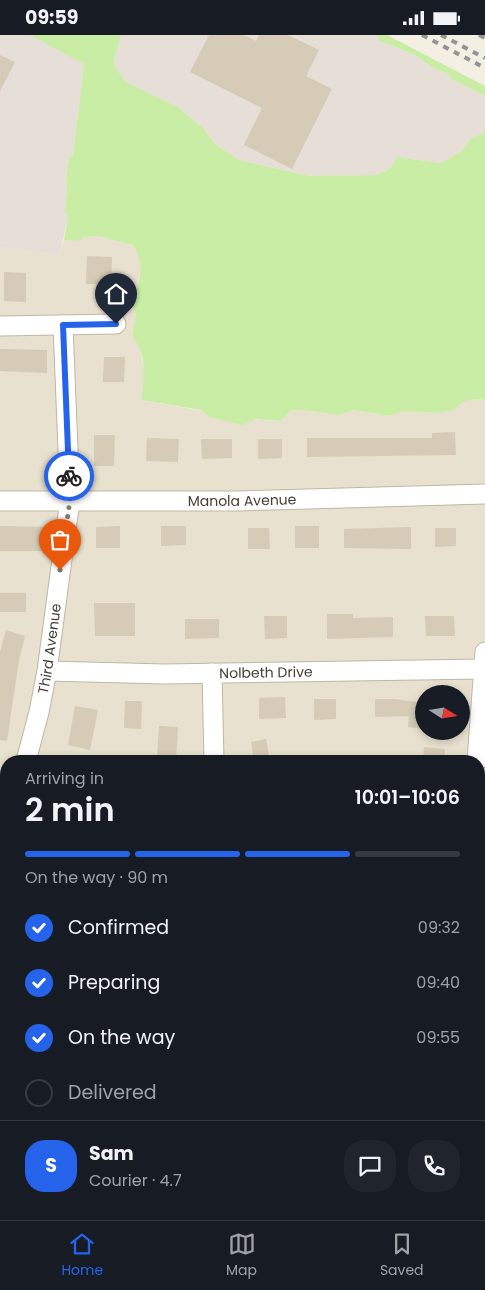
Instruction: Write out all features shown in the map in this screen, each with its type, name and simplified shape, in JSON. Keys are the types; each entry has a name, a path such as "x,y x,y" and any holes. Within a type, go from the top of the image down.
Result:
{"street":[{"path":"0,327 116,324"},
{"name":"Third Avenue","path":"28,755 47,671 70,500 63,325"},
{"name":"Manola Avenue","path":"0,501 239,501 485,495"},
{"path":"476,755 484,660"},
{"name":"Nolbeth Drive","path":"47,671 212,673 484,660"},
{"path":"212,673 214,755"}],"shaded area":[{"path":"0,35 30,35 84,63 73,156 69,157 66,179 65,211 68,218 60,252 53,255 0,247"},
{"path":"121,35 376,35 380,41 413,54 435,69 447,73 451,79 485,96 485,127 483,133 470,139 462,151 441,163 397,157 391,168 376,175 310,176 239,160 215,144 204,129 178,107 126,82 116,68 114,61"},
{"path":"97,236 133,245 138,253 142,265 135,293 130,301 136,314 132,337 139,344 145,375 141,400 202,411 209,417 281,421 291,410 339,415 353,410 389,416 403,411 439,413 455,410 461,402 471,399 485,400 485,755 0,755 0,247 53,255 60,252 64,240 79,241 84,237"}],"green space":[{"path":"30,35 121,35 114,61 116,68 126,82 178,107 204,129 215,144 239,160 310,176 376,175 391,168 397,157 441,163 462,151 470,139 483,133 485,127 485,400 468,400 461,403 455,410 439,413 403,411 389,416 353,410 339,415 291,410 281,421 255,419 243,425 209,417 201,410 141,400 144,367 141,351 132,337 136,314 130,301 137,287 140,273 137,252 133,245 97,236 84,237 79,241 64,240 68,218 65,212 66,180 69,157 73,156 84,64"},
{"path":"376,35 387,35 485,86 485,96 451,79 447,73 435,69 413,54 380,41"}],"building":[{"path":"209,35 244,35 256,41 259,35 288,35 319,50 306,76 332,89 292,169 244,145 262,108 190,72"},
{"path":"0,55 15,62 0,91"},
{"path":"87,256 112,257 111,284 86,284"},
{"path":"4,272 26,273 26,302 4,301"},
{"path":"0,349 47,350 47,373 0,371"},
{"path":"104,357 125,357 124,382 103,382"},
{"path":"455,432 456,455 307,457 307,438 432,438 432,433"},
{"path":"94,435 115,435 114,466 94,466"},
{"path":"147,438 179,439 178,462 146,461"},
{"path":"201,439 232,439 232,458 202,459"},
{"path":"258,439 282,439 282,458 258,459"},
{"path":"0,526 53,527 52,551 0,551"},
{"path":"120,526 120,548 96,548 96,527"},
{"path":"161,526 186,526 186,545 161,546"},
{"path":"295,526 319,526 319,548 295,548"},
{"path":"411,527 411,549 344,548 344,529"},
{"path":"248,528 269,528 270,549 248,549"},
{"path":"435,528 456,528 456,546 435,547"},
{"path":"0,593 26,593 26,612 0,612"},
{"path":"94,603 135,603 135,636 95,636"},
{"path":"327,614 353,614 353,618 393,617 393,637 327,639"},
{"path":"264,616 287,616 287,638 265,639"},
{"path":"425,616 454,616 455,636 426,636"},
{"path":"185,619 219,619 219,638 185,639"},
{"path":"6,630 25,636 19,660 7,741 0,740 0,652"},
{"path":"285,697 286,718 259,719 259,698"},
{"path":"314,699 336,699 336,719 314,720"},
{"path":"375,699 415,702 415,728 408,727 409,716 375,717"},
{"path":"125,701 142,701 141,729 124,728"},
{"path":"75,706 98,710 90,750 68,745"},
{"path":"159,726 178,727 176,755 157,755"},
{"path":"266,739 269,755 253,755 251,742"},
{"path":"424,747 445,749 444,755 423,755"}],"railway":[{"path":"422,35 485,68"},
{"path":"441,35 485,58"},
{"path":"479,35 485,38"}],"way so far":[{"path":"60,570 70,500 69,476"}],"route":[{"path":"69,476 63,325 116,324"}]}
